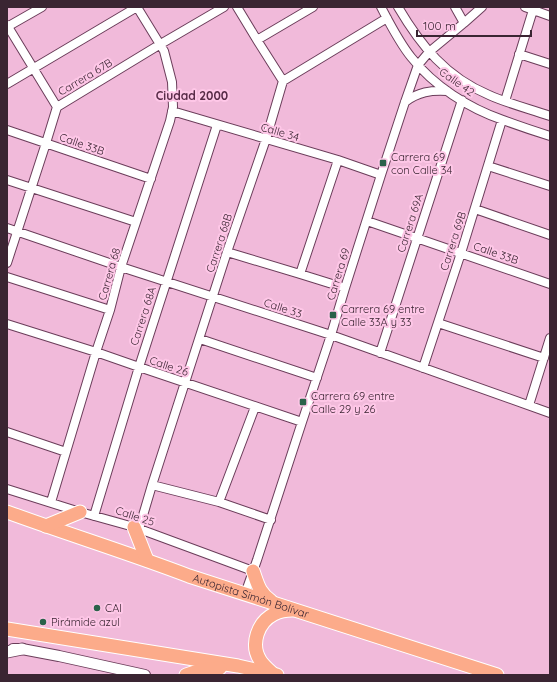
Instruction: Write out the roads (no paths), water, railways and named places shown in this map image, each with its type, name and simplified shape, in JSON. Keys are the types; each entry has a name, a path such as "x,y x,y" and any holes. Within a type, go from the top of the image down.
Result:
{"highway":[{"name":"Autopista Simón Bolívar","path":"7,512 148,560 189,576 497,675"},
{"path":"46,526 80,512"},
{"path":"136,528 148,560"},
{"path":"253,572 258,587 264,596 274,603"},
{"path":"275,674 260,661 256,644 258,632 264,622 273,614 296,610"},
{"path":"7,629 236,666 275,674"},
{"path":"186,675 202,670 236,666"}],"main road":[{"path":"7,652 22,650"}],"street":[{"path":"42,7 7,26 57,107"},
{"path":"7,84 137,7"},
{"name":"Carrera 68","path":"51,502 110,310 121,267 170,121 173,107 172,82 161,48 137,7"},
{"name":"Carrera 67B","path":"7,263 57,107 161,48 224,7"},
{"path":"237,7 283,81 387,18"},
{"path":"257,40 313,7"},
{"name":"Calle 42","path":"381,7 404,47 418,65 447,91 482,111 502,120 550,136"},
{"name":"Calle 42","path":"398,7 429,52 446,68 466,83 488,95 550,116"},
{"path":"455,7 464,23"},
{"name":"Carrera 69","path":"245,594 317,378 381,175 418,65 429,52 482,7"},
{"path":"505,101 519,54 529,8 550,16"},
{"path":"519,54 550,64"},
{"name":"Carrera 68B","path":"136,528 152,484 227,252 266,139 283,81"},
{"path":"405,102 411,97 423,92 436,90 447,91"},
{"name":"Carrera 69A","path":"380,353 462,100"},
{"name":"Calle 34","path":"172,111 338,160 381,175"},
{"name":"Carrera 69B","path":"423,368 461,253 502,120"},
{"name":"Carrera 68A","path":"94,516 139,367 217,125"},
{"name":"Calle 33B","path":"7,130 151,179"},
{"path":"300,274 338,160"},
{"path":"488,166 550,186"},
{"path":"7,180 136,222"},
{"path":"475,209 550,235"},
{"name":"Calle 33B","path":"367,221 550,284"},
{"name":"Calle 33","path":"7,228 166,282 331,335 550,413"},
{"path":"227,252 345,288"},
{"path":"7,277 110,310"},
{"path":"438,323 544,358"},
{"name":"Calle 26","path":"7,324 96,352 302,422"},
{"path":"200,338 317,378"},
{"path":"529,406 550,338"},
{"path":"219,502 255,407"},
{"path":"7,432 66,452"},
{"path":"152,484 219,502 270,520"},
{"name":"Calle 25","path":"7,489 136,528 253,572"},
{"path":"7,648 81,661 145,675"}],"place":[{"name":"Carrera 69 con Calle 34","path":"383,163"},
{"name":"Carrera 69 entre Calle 33A y 33","path":"333,315"},
{"name":"Carrera 69 entre Calle 29 y 26","path":"303,402"},
{"name":"CAI","path":"97,608"},
{"name":"Pirámide azul","path":"43,622"}],"district":[{"name":"Ciudad 2000","path":"192,95"}]}
